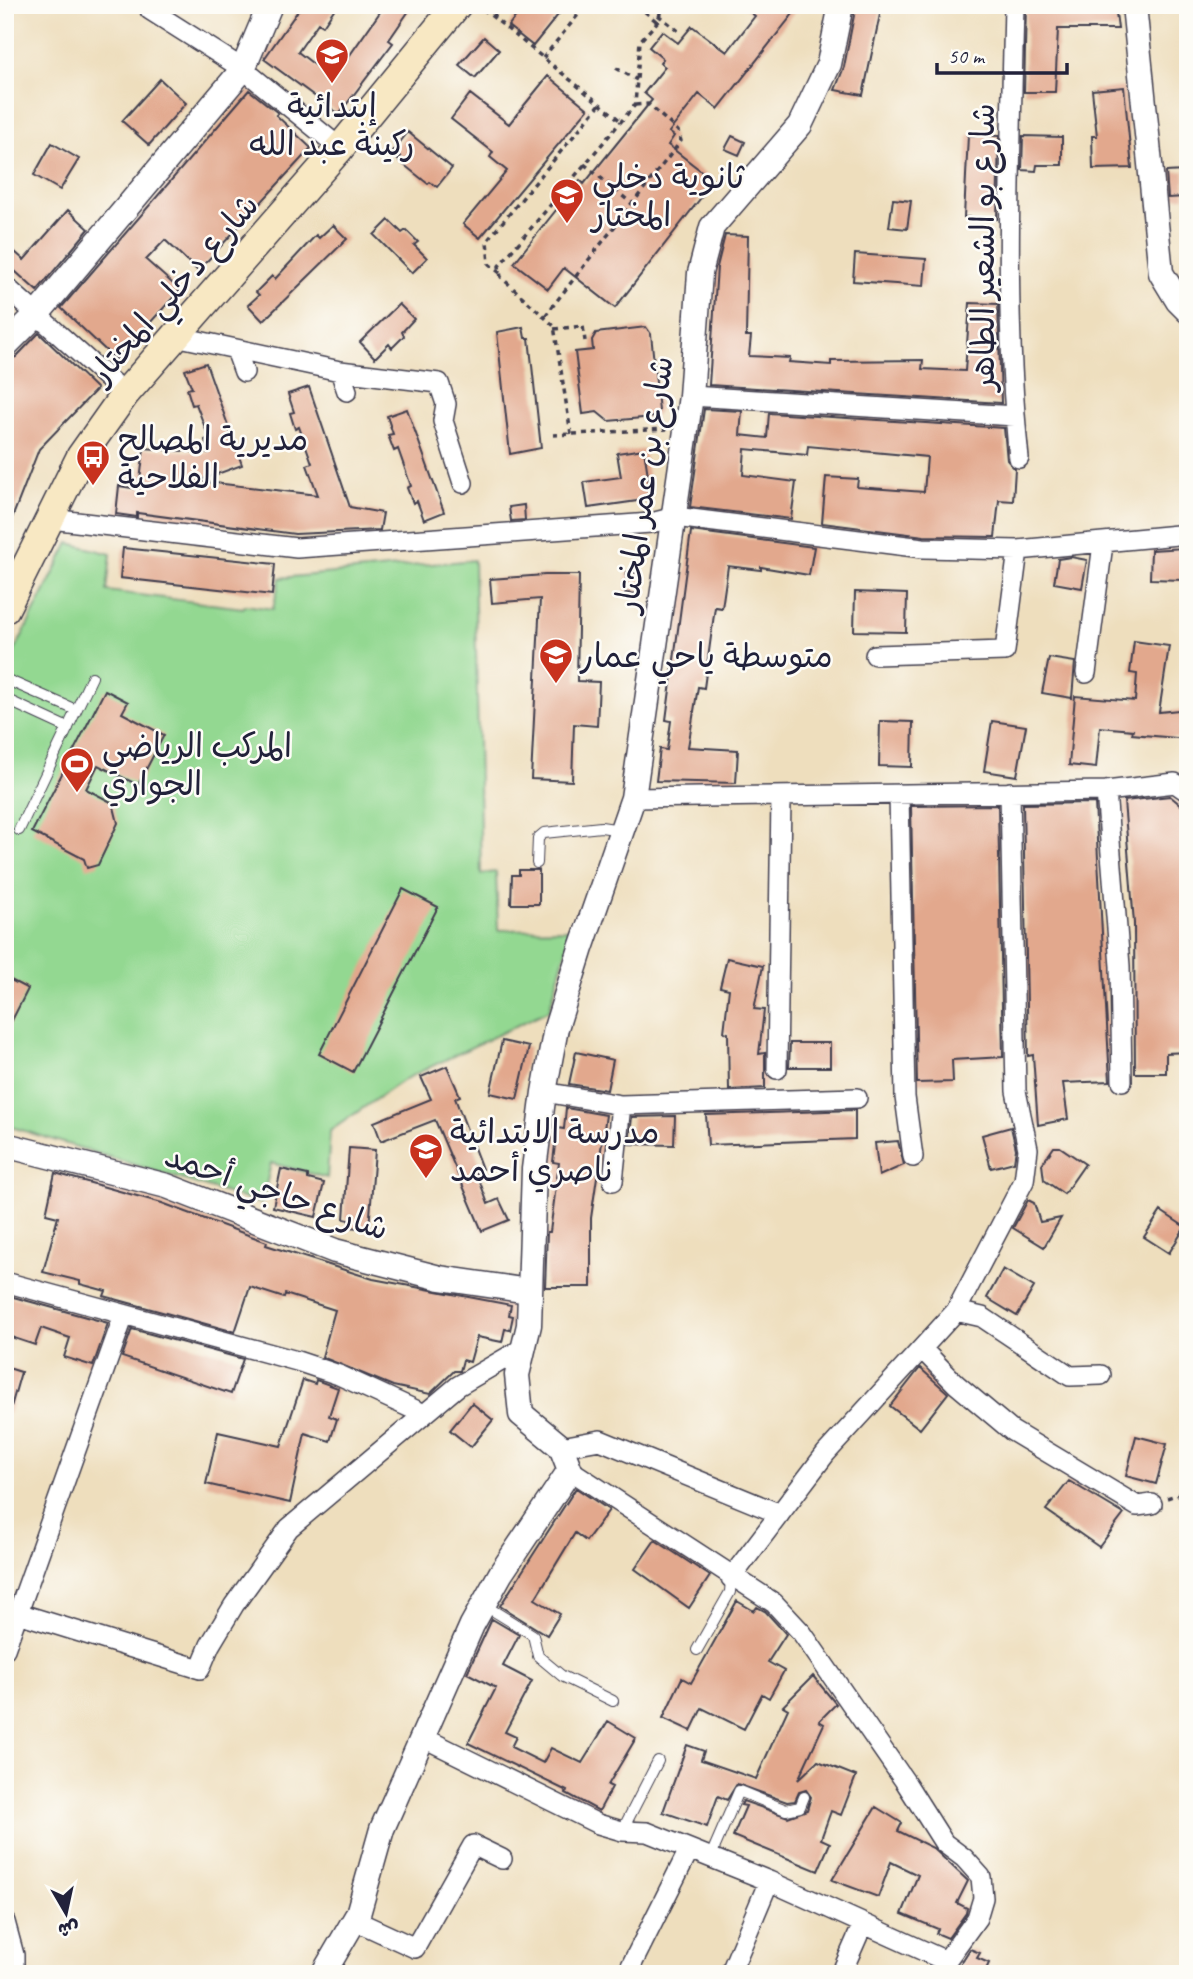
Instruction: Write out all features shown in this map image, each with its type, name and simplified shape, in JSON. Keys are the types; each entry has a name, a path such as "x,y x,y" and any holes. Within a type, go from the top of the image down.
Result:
{"main road":[{"name":"شارع دخلي المختار","path":"5,609 81,456 125,394 340,148 470,7"}],"street":[{"path":"5,346 38,313 243,69 270,5"},
{"name":"شارع بن عمر المختار","path":"565,1458 521,1414 517,1375 529,1325 534,1169 556,1028 633,798 687,428 700,273 712,226 800,125 829,64 841,5"},
{"name":"شارع بو الشعير الطاهر","path":"691,396 1015,416 1009,231 1014,5"},
{"path":"1135,5 1161,273 1178,301 1188,311"},
{"path":"150,10 243,69 340,148"},
{"path":"5,286 125,394"},
{"path":"175,336 236,350 303,356 340,371 439,383 446,404 443,421 463,483"},
{"path":"236,350 244,372"},
{"path":"340,371 347,391"},
{"path":"1015,416 1019,458"},
{"path":"51,519 297,548 651,523 675,517 923,548 1018,550 1188,534"},
{"path":"1086,673 1103,544"},
{"path":"875,655 1006,652 1018,550"},
{"path":"633,798 781,798 1107,791 1175,783 1188,792"},
{"path":"1107,791 1120,966 1122,1082"},
{"path":"732,1578 826,1453 956,1311 1024,1181 1028,1149 1016,1091 1010,792"},
{"path":"899,794 905,1097 913,1157"},
{"path":"777,1069 781,798"},
{"path":"544,1092 621,1105 857,1098"},
{"path":"613,1181 621,1105"},
{"name":"شارع حاجي أحمد","path":"5,1145 167,1186 335,1251 440,1278 529,1291"},
{"path":"5,1282 298,1361 339,1375 424,1415"},
{"path":"956,1311 982,1317 1070,1376 1101,1375"},
{"path":"5,1649 11,1611 124,1315"},
{"path":"11,1611 200,1669 209,1645 234,1605 289,1528 458,1386 523,1348"},
{"path":"923,1350 956,1384 1012,1431 1137,1506 1152,1504"},
{"path":"323,1974 354,1920 382,1829 483,1605 565,1458 600,1440 780,1514"},
{"path":"422,1737 598,1824 622,1831 647,1832 769,1881 863,1924 943,1967 977,1918 983,1898 981,1877 944,1843 906,1783 802,1633 774,1603 732,1578 565,1458"},
{"path":"354,1920 415,1948 473,1845 502,1859"},
{"path":"627,1974 689,1850"},
{"path":"730,1974 769,1881"},
{"path":"5,1922 14,1955 14,1974"},
{"path":"841,1974 863,1924"}],"lane":[{"path":"19,830 92,677"},
{"path":"5,679 76,710"},
{"path":"5,699 68,728"},
{"path":"537,863 538,838 544,833 601,827 621,830"},
{"path":"697,1650 730,1592 732,1578"},
{"path":"483,1605 533,1635 538,1656 562,1676 613,1701"},
{"path":"622,1831 658,1760"},
{"path":"710,1859 739,1791 786,1810 800,1807 804,1797"}],"path":[{"path":"493,17 502,5"},
{"path":"543,58 586,5"},
{"path":"637,5 656,21"},
{"path":"571,434 554,329 545,316 501,277 499,266 635,105 640,41 656,21 661,5"},
{"path":"470,7 493,17 621,121"},
{"path":"658,15 680,32"},
{"path":"616,68 637,80"},
{"path":"500,273 489,264 487,241 600,104"},
{"path":"545,316 681,141 678,131 648,104 635,105"},
{"path":"584,164 631,203"},
{"path":"554,329 583,326 585,341"},
{"path":"553,435 687,428"}],"green space":[{"path":"69,543 111,554 107,591 243,608 245,605 273,609 280,578 474,560 481,874 496,872 498,930 572,929 549,1010 405,1079 330,1131 327,1178 271,1163 262,1204 5,1125 5,656 7,652 13,654"}],"building":[{"path":"302,5 337,5 323,26 318,23 298,52 333,79 385,5 413,5 389,40 393,43 339,114 264,59"},
{"path":"525,5 566,5 533,46 508,26"},
{"path":"741,5 800,5 718,109 699,94 669,132 674,136 668,145 714,181 615,308 564,268 548,289 514,263 580,180 584,184 652,100 644,93 665,67 660,63 663,59 649,47 662,31 678,43 692,26 727,52 755,16"},
{"path":"856,5 882,5 863,95 835,90 844,67"},
{"path":"1026,5 1115,5 1118,29 1058,29 1055,92 1024,92"},
{"path":"484,37 499,50 475,78 459,65"},
{"path":"548,76 588,109 480,238 463,224 507,171 490,157 493,152 451,119 470,94 509,124"},
{"path":"160,79 186,103 149,145 122,121"},
{"path":"1124,87 1132,168 1093,169 1092,136 1097,136 1092,90"},
{"path":"249,90 278,113 276,115 311,148 198,271 165,240 146,260 180,290 116,360 61,308"},
{"path":"408,132 452,168 437,187 430,182 428,184 398,160 401,157 393,151"},
{"path":"968,135 999,136 997,219 964,217"},
{"path":"732,136 745,142 739,155 725,149"},
{"path":"1023,136 1062,137 1062,165 1037,165 1036,171 1022,170"},
{"path":"52,143 79,159 60,190 34,175"},
{"path":"1184,171 1185,197 1168,198 1166,172"},
{"path":"893,199 911,201 907,229 889,227"},
{"path":"68,210 89,229 37,291 5,262 5,243 24,260"},
{"path":"389,220 402,233 406,230 418,242 414,245 427,258 412,273 374,235"},
{"path":"333,225 347,239 263,321 248,305 259,295 256,292 272,276 275,279 316,235 319,238"},
{"path":"725,235 748,236 746,336 751,336 749,356 790,358 789,362 831,365 831,361 923,360 922,369 965,371 970,303 998,304 1001,403 709,385 717,267"},
{"path":"855,254 926,259 924,286 853,281"},
{"path":"399,304 414,319 402,332 404,336 392,348 389,344 375,358 360,342"},
{"path":"523,327 525,338 529,338 541,448 510,454 497,332"},
{"path":"646,327 651,334 659,411 654,417 608,421 597,412 583,414 575,352 593,350 592,340 596,333"},
{"path":"39,333 97,389 39,449 7,531 5,360 16,357"},
{"path":"206,363 242,465 198,481 318,495 307,465 312,463 299,427 295,429 290,413 294,412 288,394 309,387 350,507 383,513 380,530 295,534 137,513 137,517 116,514 119,486 139,489 144,448 209,453 205,440 209,438 196,404 192,405 187,389 192,388 185,370"},
{"path":"407,409 444,512 424,520 417,501 413,503 407,488 411,486 398,449 394,451 388,435 393,434 387,416"},
{"path":"704,409 742,411 740,435 767,438 769,413 1004,428 1007,460 1015,469 1013,501 999,500 995,537 924,536 822,523 826,477 858,479 857,487 924,492 927,457 808,446 807,455 745,449 743,475 796,482 791,519 690,507"},
{"path":"644,449 650,489 644,500 588,508 584,482 621,477 617,453"},
{"path":"524,505 525,520 511,521 509,507"},
{"path":"691,531 814,547 809,575 761,567 761,570 728,566 722,608 715,607 704,688 698,687 688,747 738,750 736,783 656,781 660,749 667,750 671,721 666,720"},
{"path":"123,548 275,564 272,595 120,578"},
{"path":"1185,548 1184,580 1150,579 1151,550"},
{"path":"1071,557 1087,560 1082,588 1054,583 1058,559"},
{"path":"627,572 641,573 639,594 625,593"},
{"path":"579,575 577,681 599,682 597,726 574,724 572,781 531,779 540,599 492,603 490,579"},
{"path":"855,592 907,594 906,632 854,631"},
{"path":"1134,641 1169,646 1159,712 1188,709 1188,739 1132,734 1133,730 1100,727 1096,768 1069,765 1075,696 1135,701 1137,674 1130,673"},
{"path":"1049,658 1075,662 1072,698 1042,693"},
{"path":"105,690 128,702 122,713 164,735 138,785 98,765 86,789 113,803 118,823 98,865 87,868 84,859 32,832"},
{"path":"880,721 913,722 912,767 879,766"},
{"path":"992,721 1026,726 1017,776 984,771"},
{"path":"1170,796 1188,811 1188,1052 1166,1053 1166,1073 1135,1073 1134,923 1124,801"},
{"path":"1095,803 1110,1081 1063,1083 1068,1119 1038,1125 1033,1055 1028,1056 1023,804"},
{"path":"998,805 1003,1057 952,1060 953,1082 917,1083 911,806"},
{"path":"519,870 539,870 539,904 511,904 512,875 519,875"},
{"path":"403,889 438,907 353,1072 319,1054"},
{"path":"727,958 763,966 754,1009 764,1010 759,1054 765,1053 765,1088 729,1090 728,1033 724,1032 729,989 720,987"},
{"path":"5,977 28,989 5,1034"},
{"path":"502,1041 529,1047 517,1099 490,1093"},
{"path":"790,1043 830,1043 830,1067 789,1067"},
{"path":"576,1052 613,1060 607,1090 569,1084"},
{"path":"447,1066 460,1096 455,1098 482,1169 476,1171 488,1204 499,1199 509,1220 482,1231 435,1120 381,1141 374,1122 431,1099 421,1077"},
{"path":"566,1108 606,1115 591,1218 591,1287 545,1287 547,1232 550,1232 559,1163 553,1162 557,1128 564,1129"},
{"path":"855,1110 855,1139 708,1145 706,1115"},
{"path":"675,1116 674,1145 629,1144 632,1117"},
{"path":"1011,1127 1016,1149 1014,1162 991,1168 982,1135"},
{"path":"898,1141 904,1165 879,1176 875,1143"},
{"path":"1054,1147 1060,1147 1085,1164 1064,1194 1044,1180 1042,1164"},
{"path":"349,1148 375,1150 369,1229 349,1227 349,1220 344,1219"},
{"path":"281,1169 308,1175 308,1179 324,1183 316,1217 273,1207"},
{"path":"55,1173 162,1203 267,1242 266,1245 373,1279 511,1305 509,1315 513,1316 510,1330 505,1329 502,1342 477,1337 470,1362 463,1360 460,1371 454,1371 430,1394 393,1386 322,1357 335,1310 285,1294 284,1298 250,1287 235,1332 104,1296 106,1291 43,1272 58,1217 46,1214"},
{"path":"1028,1200 1034,1203 1040,1222 1061,1218 1044,1247 1013,1228"},
{"path":"1161,1211 1185,1227 1169,1253 1144,1237"},
{"path":"1003,1269 1034,1287 1017,1316 987,1298"},
{"path":"6,1295 108,1323 93,1366 64,1357 70,1338 41,1328 35,1345 5,1335"},
{"path":"132,1329 243,1359 231,1394 122,1357"},
{"path":"5,1367 21,1372 9,1414 5,1414"},
{"path":"920,1368 948,1393 920,1429 890,1406"},
{"path":"303,1380 315,1384 316,1380 338,1388 329,1416 337,1419 330,1441 305,1433 290,1503 206,1484 218,1432 281,1446"},
{"path":"472,1403 493,1420 471,1447 450,1430"},
{"path":"1136,1436 1167,1444 1156,1484 1126,1476"},
{"path":"1069,1481 1124,1514 1099,1547 1046,1510"},
{"path":"576,1488 609,1510 586,1541 575,1533 535,1599 560,1614 547,1635 500,1606"},
{"path":"655,1540 710,1576 689,1608 635,1569"},
{"path":"737,1601 754,1611 757,1607 766,1612 786,1634 768,1662 784,1671 769,1698 762,1694 744,1729 702,1708 691,1731 663,1718 682,1678 691,1683"},
{"path":"492,1619 519,1635 503,1666 532,1681 505,1732 516,1737 511,1747 543,1763 551,1748 582,1763 608,1721 636,1738 608,1785 612,1787 599,1811 566,1793 567,1791 468,1743 496,1688 467,1673"},
{"path":"813,1676 836,1704 819,1721 824,1724 798,1780 818,1761 856,1776 841,1815 831,1811 821,1839 830,1843 818,1871 733,1836 746,1806 741,1805 743,1801 788,1817 807,1810 811,1797 806,1790 799,1792 795,1801 787,1802 737,1784 727,1800 718,1796 707,1827 663,1812 687,1745 704,1751 701,1760 756,1779 788,1709 783,1706"},
{"path":"876,1807 902,1823 898,1831 933,1848 968,1881 957,1903 967,1908 966,1913 948,1938 936,1933 938,1929 902,1914 918,1875 891,1862 878,1897 832,1880"},
{"path":"970,1949 980,1953 977,1958 989,1963 984,1974 954,1974"}],"place":[{"name":"إبتدائية ركينة عبد الله","path":"332,85"},
{"name":"ثانوية دخلي المختار","path":"567,225"},
{"name":"مديرية المصالح الفلاحية","path":"93,487"},
{"name":"متوسطة ياحي عمار","path":"556,685"},
{"name":"المركب الرياضي الجواري","path":"77,794"},
{"name":"مدرسة الابتدائية ناصري أحمد","path":"426,1180"}]}
